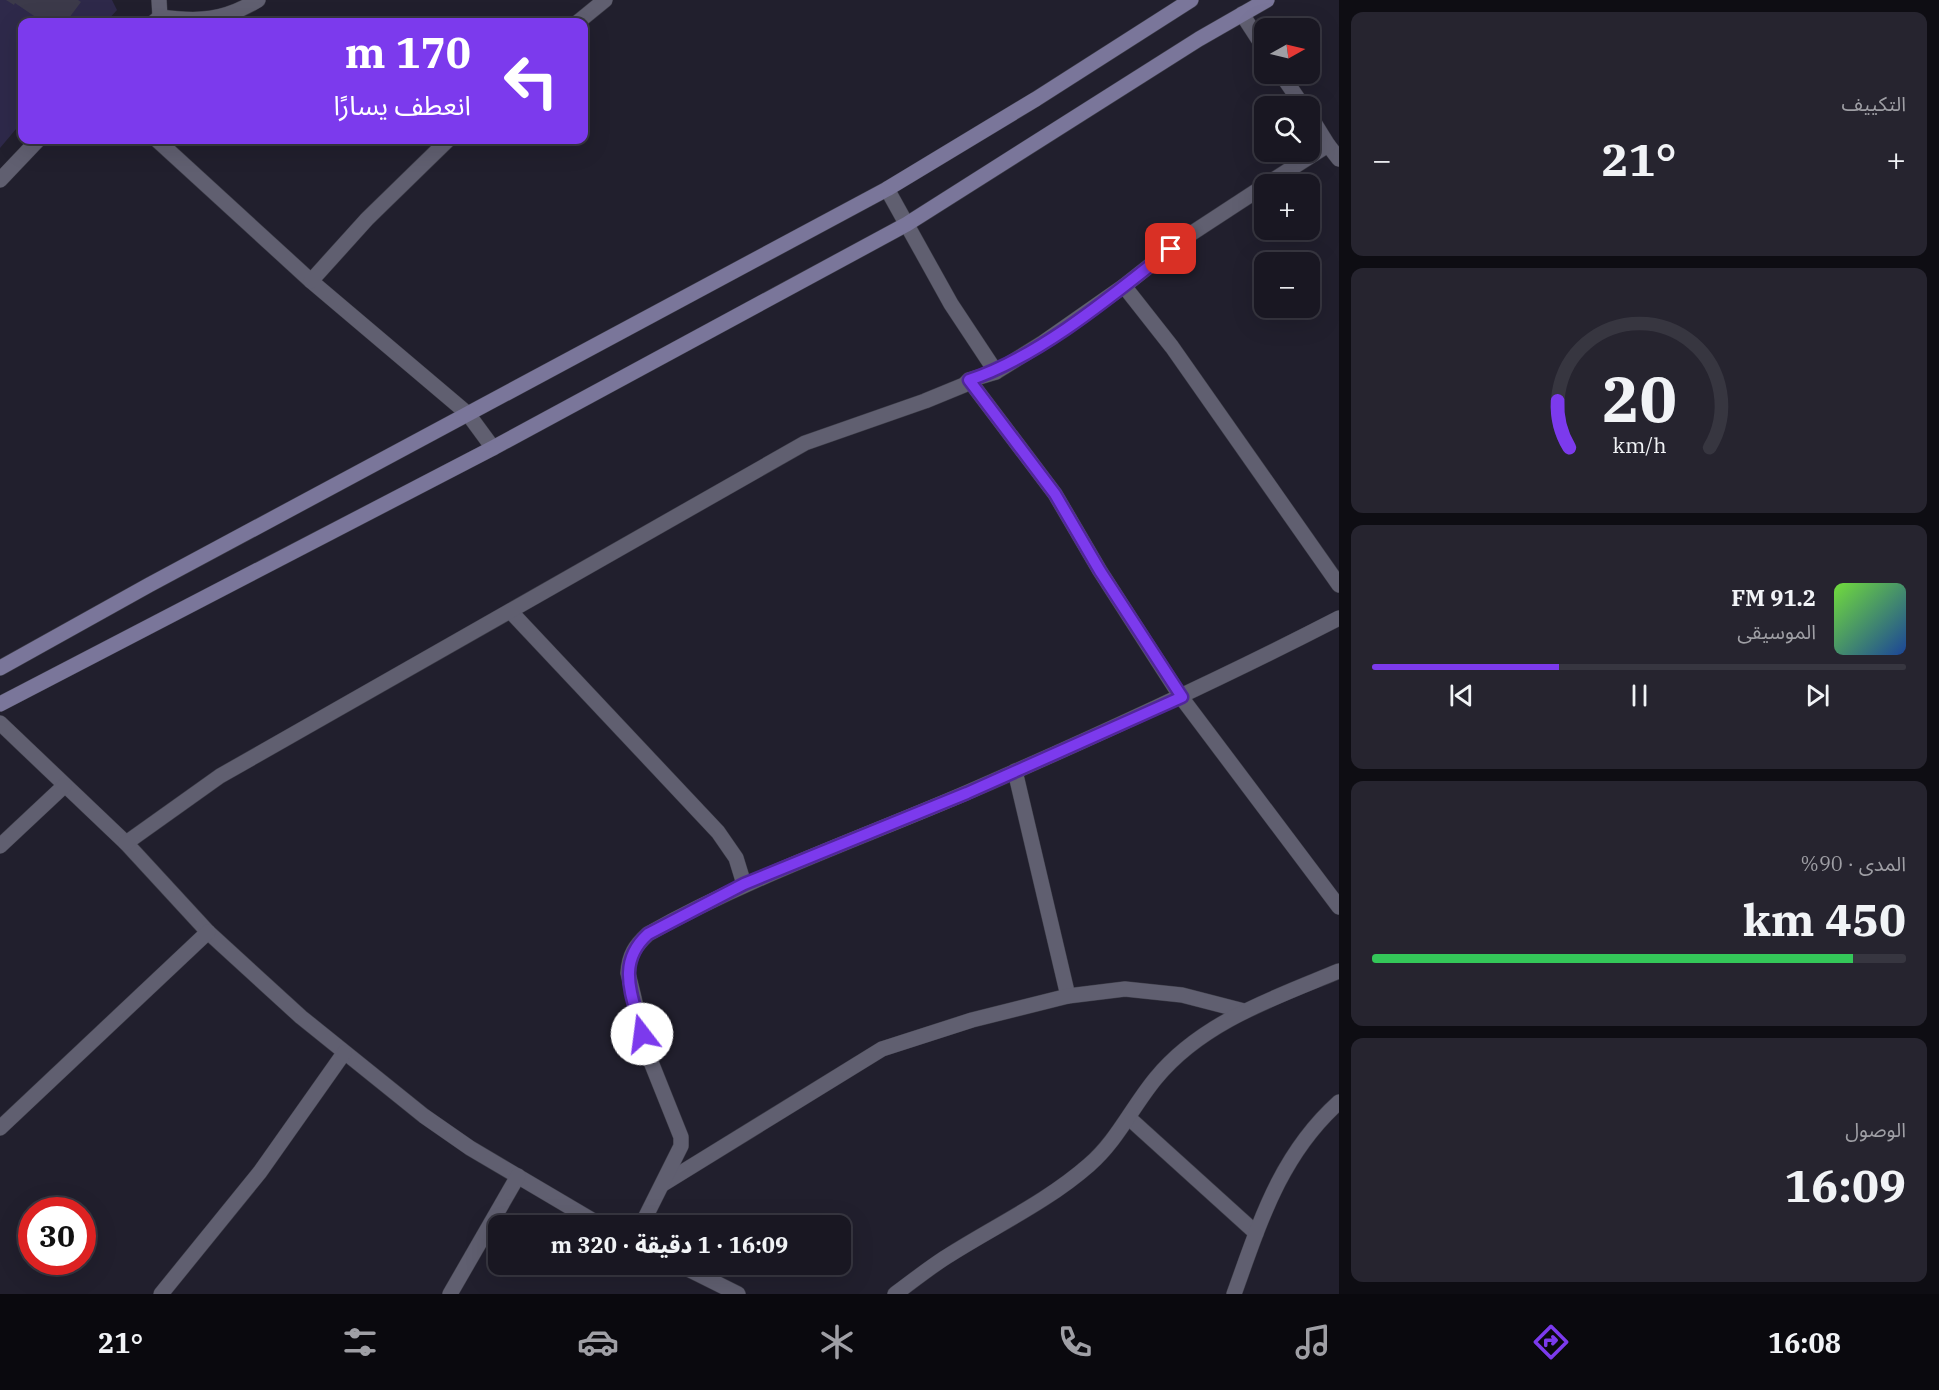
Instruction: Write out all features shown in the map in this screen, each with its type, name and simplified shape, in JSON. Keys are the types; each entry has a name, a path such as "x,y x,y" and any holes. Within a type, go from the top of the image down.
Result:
{"street":[{"path":"157,18 159,0"},
{"path":"212,18 229,15 257,0"},
{"path":"583,18 605,0"},
{"path":"0,668 149,585 887,189 1036,99 1191,0"},
{"path":"0,704 493,448 907,224 1267,0"},
{"path":"1242,14 1254,33"},
{"path":"1320,132 1339,159"},
{"path":"0,180 34,144"},
{"path":"161,144 311,281 468,414 493,448"},
{"path":"311,281 367,219 444,144"},
{"path":"1283,174 1328,145"},
{"path":"887,189 951,304 996,372"},
{"path":"126,843 220,776 805,443 925,401 964,385 969,380 996,372 1044,342 1124,286 1186,237 1254,193"},
{"path":"1124,286 1172,347 1339,585"},
{"path":"969,380 1055,494 1100,571 1182,697 1339,907"},
{"path":"511,612 718,832 736,858 744,884"},
{"path":"647,1215 681,1146 681,1131 647,1052 630,984 629,960 636,945 648,934 744,884 1015,771 1182,697 1339,618"},
{"path":"0,723 126,843 208,932 344,1053 424,1116 584,1215"},
{"path":"1015,771 1068,996"},
{"path":"0,846 64,786"},
{"path":"0,1128 208,932"},
{"path":"895,1294 949,1255 1028,1208 1089,1165 1110,1143 1155,1080 1174,1058 1197,1040 1244,1011 1339,971"},
{"path":"663,1184 882,1049 972,1020 1068,996 1103,990 1153,990 1244,1011"},
{"path":"161,1294 261,1173 344,1053"},
{"path":"1234,1294 1256,1233 1292,1155 1302,1139 1339,1102"},
{"path":"1129,1118 1256,1233"},
{"path":"450,1294 518,1176"},
{"path":"700,1275 738,1294"}],"shaded area":[{"path":"0,0 112,0 117,10 110,18 18,18 18,127 0,148"}],"building":[{"path":"6,0 78,0 81,2 69,18 37,18 15,3 14,5"}],"route":[{"path":"642,1034 628,973 629,960 636,945 648,934 728,891 967,793 1182,697 1100,571 1055,494 1019,443 969,380 996,372 1044,342 1124,286 1171,249"}]}
